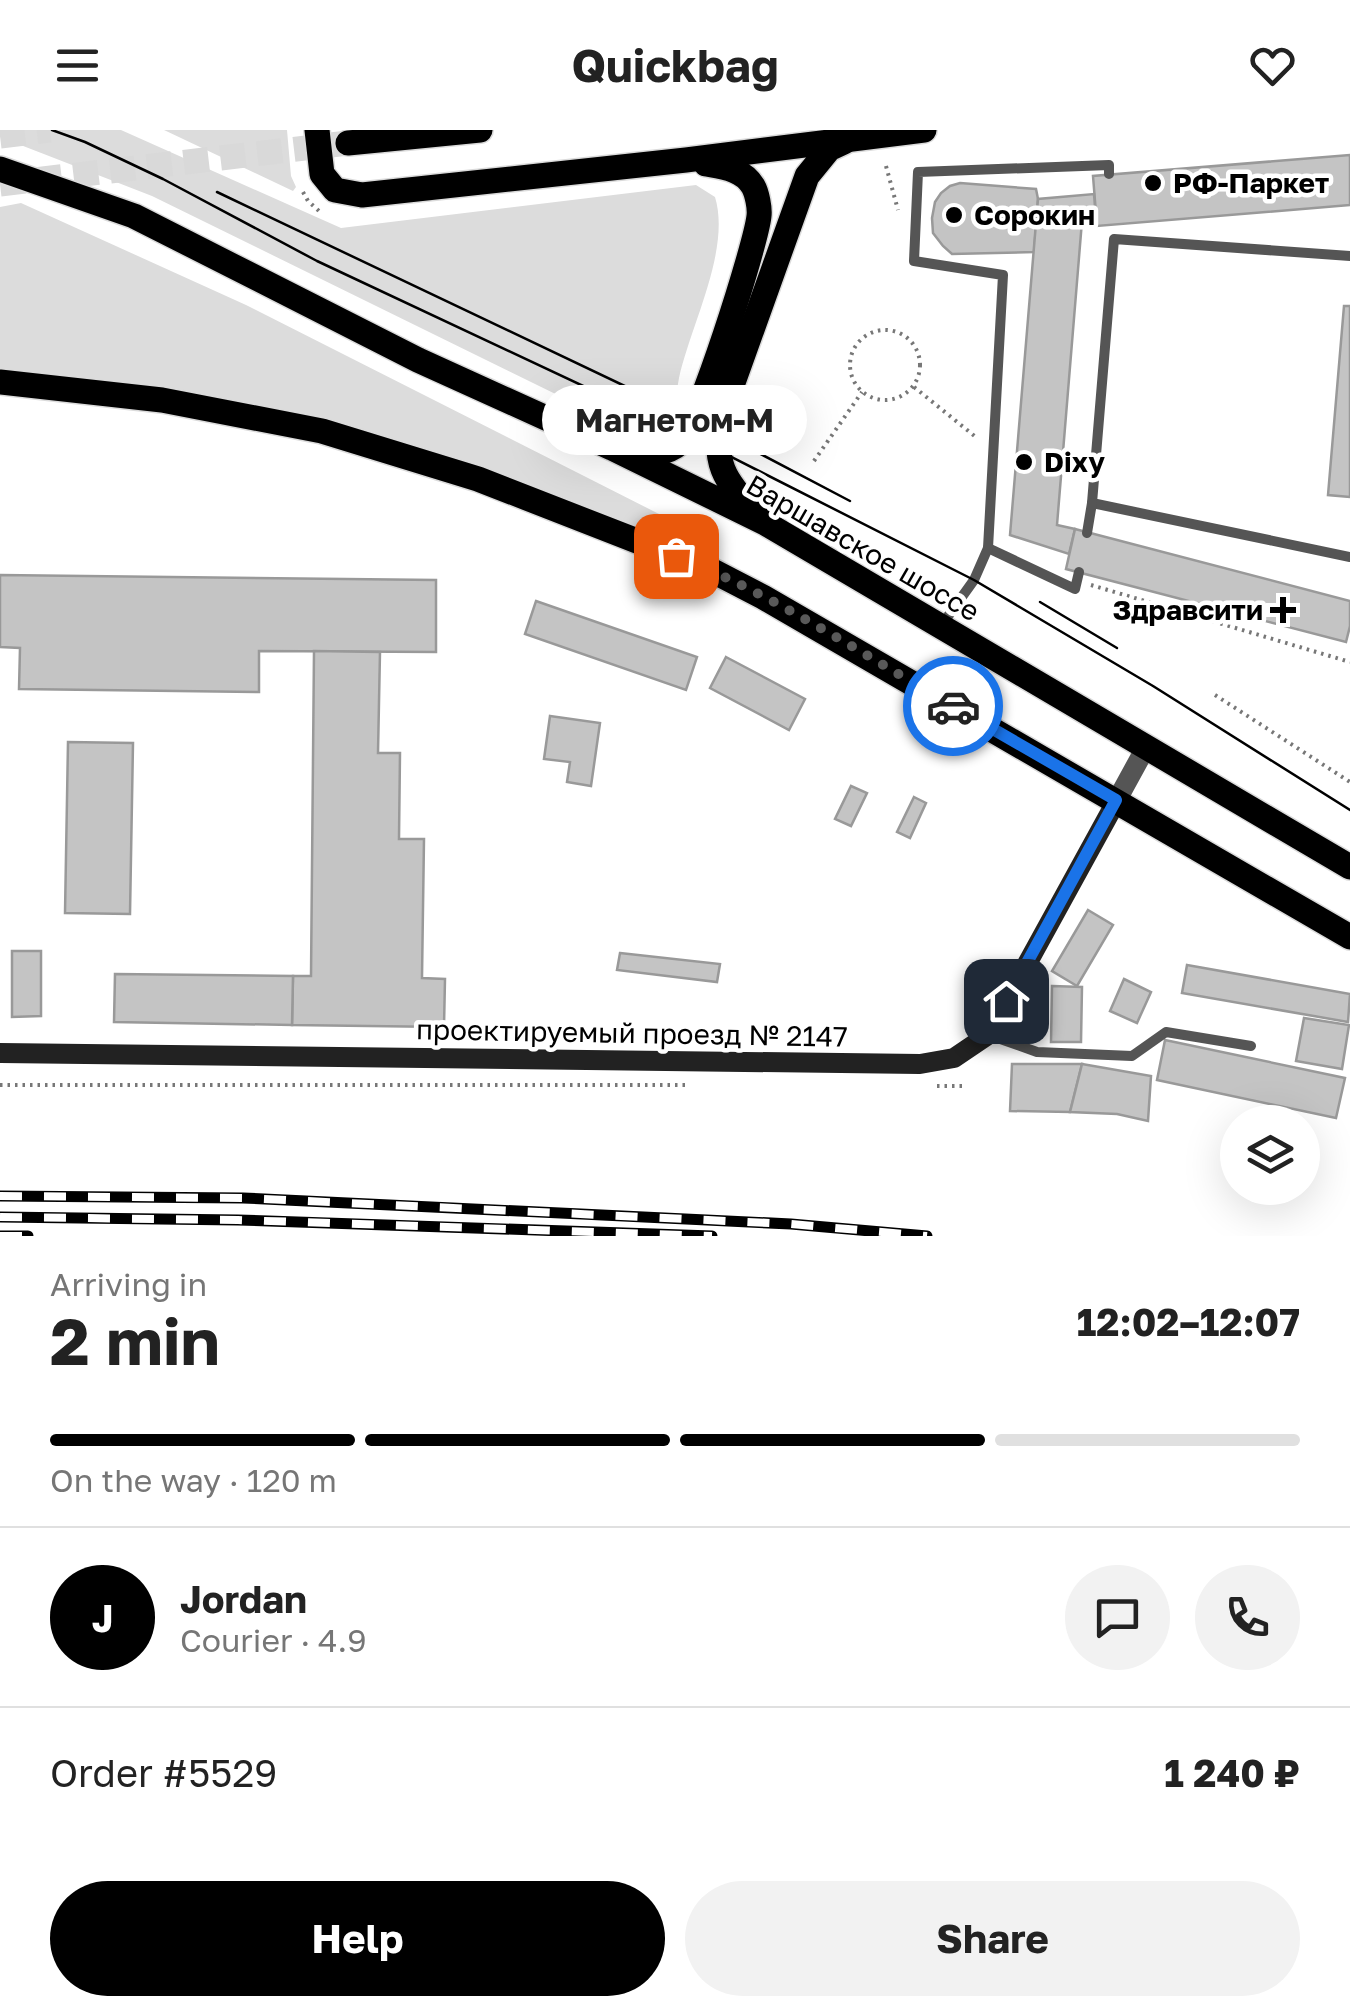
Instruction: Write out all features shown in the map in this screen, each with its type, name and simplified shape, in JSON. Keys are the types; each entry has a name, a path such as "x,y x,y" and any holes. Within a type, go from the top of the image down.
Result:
{"main road":[{"path":"317,130 322,174 335,190 362,195 924,130"},
{"path":"348,144 480,130"},
{"path":"765,522 736,494 718,463 722,416 806,176 829,149 865,136"},
{"path":"612,448 655,455 677,446 687,435 754,243 760,212 753,186 735,170 686,160"},
{"name":"Варшавское шоссе","path":"0,169 134,216 418,360 765,522 1350,867"},
{"path":"0,186 33,182"},
{"path":"0,382 162,400 322,431 478,479 709,569 764,597 1350,938"}],"street":[{"path":"988,1034 1146,747"},
{"name":"проектируемый проезд № 2147","path":"0,1054 920,1064 954,1058 988,1034"}],"lane":[{"path":"942,626 974,580 988,548 1003,275 914,261 918,172 1109,164 1109,174"},
{"path":"1087,532 1113,225"},
{"path":"1114,240 1350,256"},
{"path":"1092,503 1350,558"},
{"path":"988,548 1075,589 1078,576"},
{"path":"988,1034 1037,1052 1132,1056 1166,1032 1251,1046"}],"path":[{"path":"886,166 896,205"},
{"path":"880,329 903,334 918,352 919,375 913,386 895,399 872,398 862,392 854,384 849,361 859,340 880,329"},
{"path":"913,386 992,450"},
{"path":"814,462 862,392"},
{"path":"1078,576 1350,662"},
{"path":"1215,696 1350,782"},
{"path":"0,1085 691,1086"},
{"path":"928,1086 967,1086"}],"shaded area":[{"path":"0,130 121,130 341,228 696,185 715,197 718,240 679,378 674,424 658,437 633,432 152,196 0,137"},
{"path":"164,130 287,130 291,176 296,187 293,191"},
{"path":"21,203 246,305 661,515 667,522 662,533 656,535 113,384 0,370 0,207"}],"building":[{"path":"1350,155 1350,205 1097,226 1093,176"},
{"path":"960,183 1036,189 1034,252 952,254 943,246 933,233 935,202 950,186"},
{"path":"1094,194 1096,220 1082,221 1057,525 1075,529 1069,554 1010,535 1038,199"},
{"path":"1344,306 1350,306 1350,497 1328,495"},
{"path":"1075,529 1350,601 1346,642 1066,569"},
{"path":"0,575 436,580 436,652 259,651 259,692 19,689 20,648 0,647"},
{"path":"536,601 697,657 686,690 525,634"},
{"path":"314,651 380,652 378,753 400,753 399,839 424,839 422,978 445,979 444,1027 292,1025 293,976 311,976"},
{"path":"726,657 805,699 789,730 710,688"},
{"path":"550,716 600,723 591,786 567,782 570,762 544,759"},
{"path":"68,742 133,743 130,914 65,913"},
{"path":"851,786 867,793 851,826 835,819"},
{"path":"914,797 926,803 910,838 897,832"},
{"path":"1088,910 1113,925 1077,986 1052,971"},
{"path":"12,951 41,951 41,1016 12,1017"},
{"path":"620,953 720,964 717,982 617,970"},
{"path":"1187,965 1350,994 1348,1022 1182,993"},
{"path":"115,974 293,976 292,1025 114,1022"},
{"path":"1124,979 1151,992 1137,1023 1110,1011"},
{"path":"1052,986 1082,987 1081,1042 1051,1042"},
{"path":"1304,1018 1349,1025 1342,1069 1296,1061"},
{"path":"1165,1040 1345,1078 1336,1118 1320,1115 1320,1105 1275,1105 1157,1080"},
{"path":"1012,1064 1082,1064 1070,1112 1010,1111"},
{"path":"1082,1064 1151,1076 1148,1121 1117,1114 1070,1112"}],"tunnel":[{"path":"0,136 50,130"},
{"path":"0,184 348,143"}],"tram line":[{"path":"52,130 163,179 317,261 696,439 974,580 1350,810"},
{"path":"217,192 694,419 850,501"},
{"path":"1040,602 1117,648"}],"railway":[{"path":"0,1196 243,1198 791,1224 927,1236"},
{"path":"0,1217 238,1220 712,1236"},
{"path":"0,1236 28,1236"}],"way so far":[{"path":"676,556 764,597 953,706"}],"place":[{"name":"РФ-Паркет","path":"1153,183"},
{"name":"Сорокин","path":"954,215"},
{"name":"Dixy","path":"1024,462"},
{"name":"Магнетом-М","path":"676,556"},
{"name":"Здравсити","path":"1283,610"}],"route":[{"path":"953,706 1116,800 1006,1001"}]}
